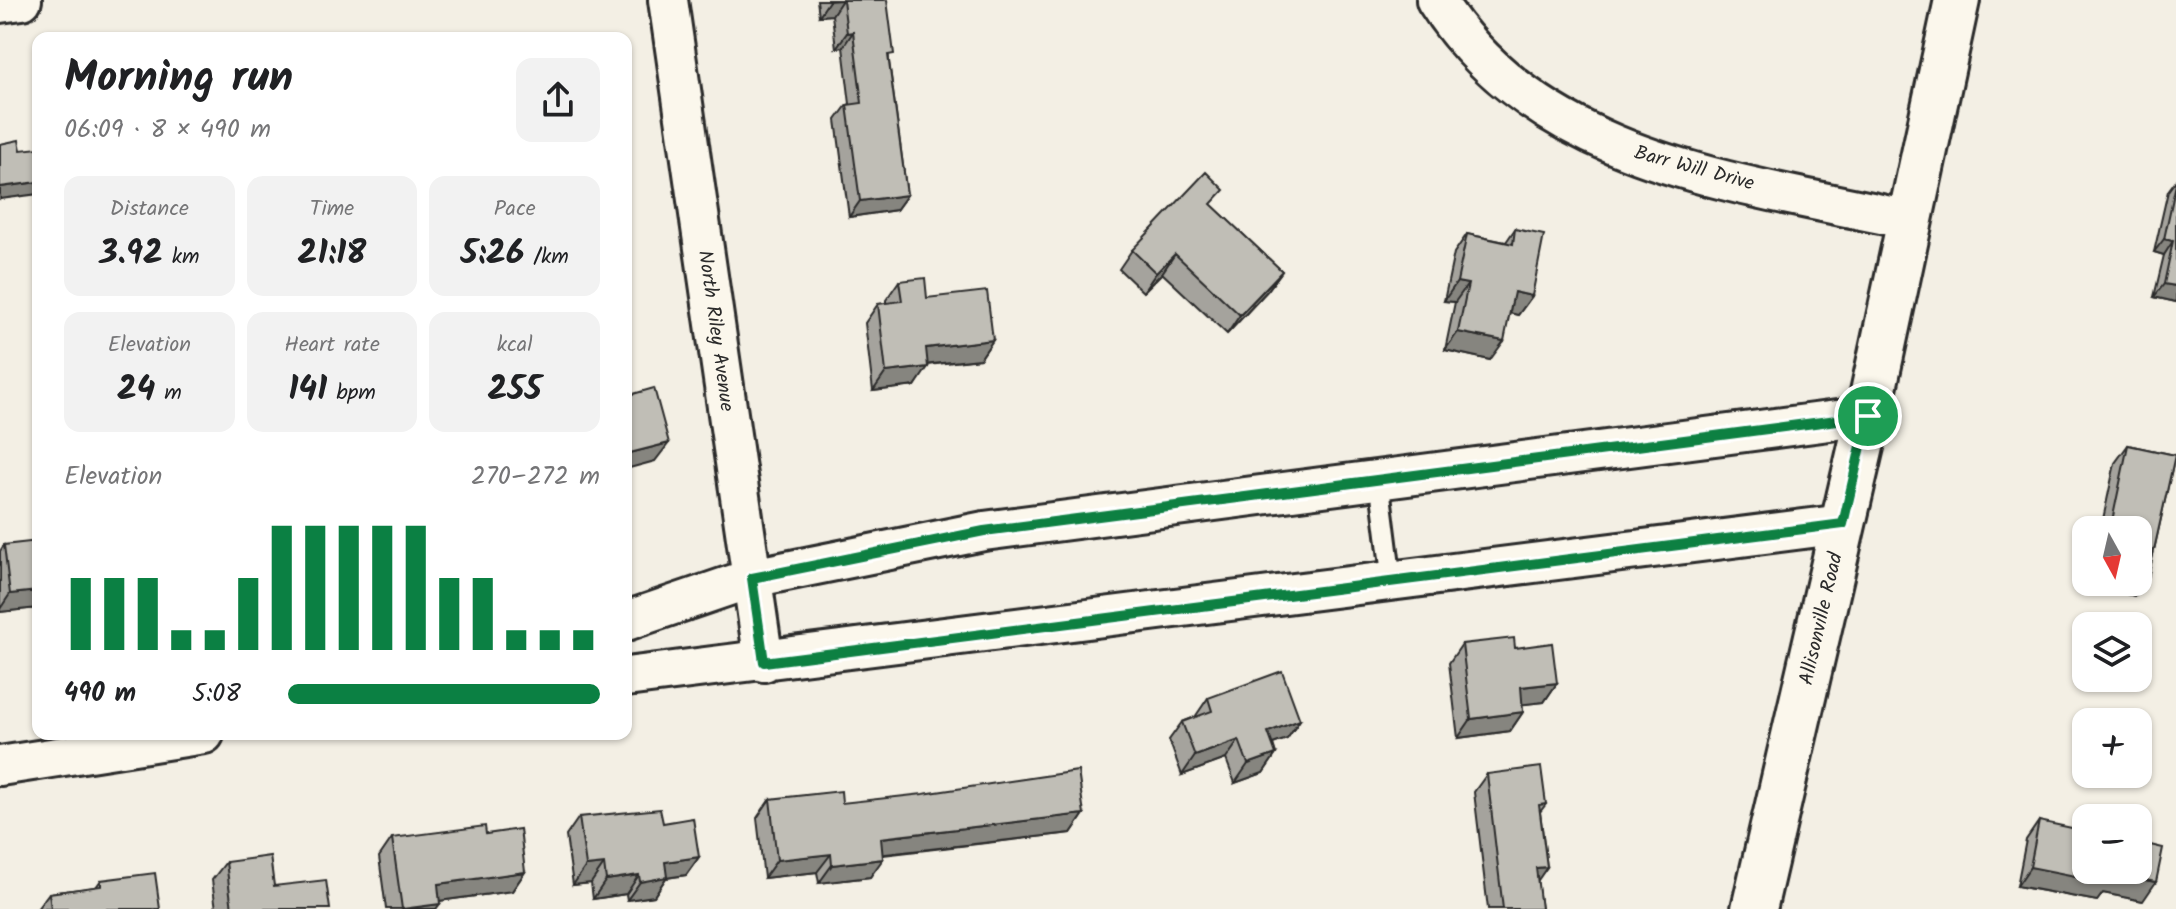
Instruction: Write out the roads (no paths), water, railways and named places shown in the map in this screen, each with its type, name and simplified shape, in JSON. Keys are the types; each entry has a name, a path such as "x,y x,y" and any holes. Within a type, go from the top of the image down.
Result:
{"main road":[{"name":"Allisonville Road","path":"1754,909 1868,416 1957,0"}],"street":[{"path":"0,3 22,0"},
{"name":"North Riley Avenue","path":"668,0 764,662"},
{"name":"Barr Will Drive","path":"1436,0 1491,67 1538,106 1591,137 1677,168 1909,220"},
{"path":"632,619 752,578 984,531 1868,416"},
{"path":"632,676 1843,524"},
{"path":"0,766 166,740"}],"lane":[{"path":"1379,479 1392,582"}]}
